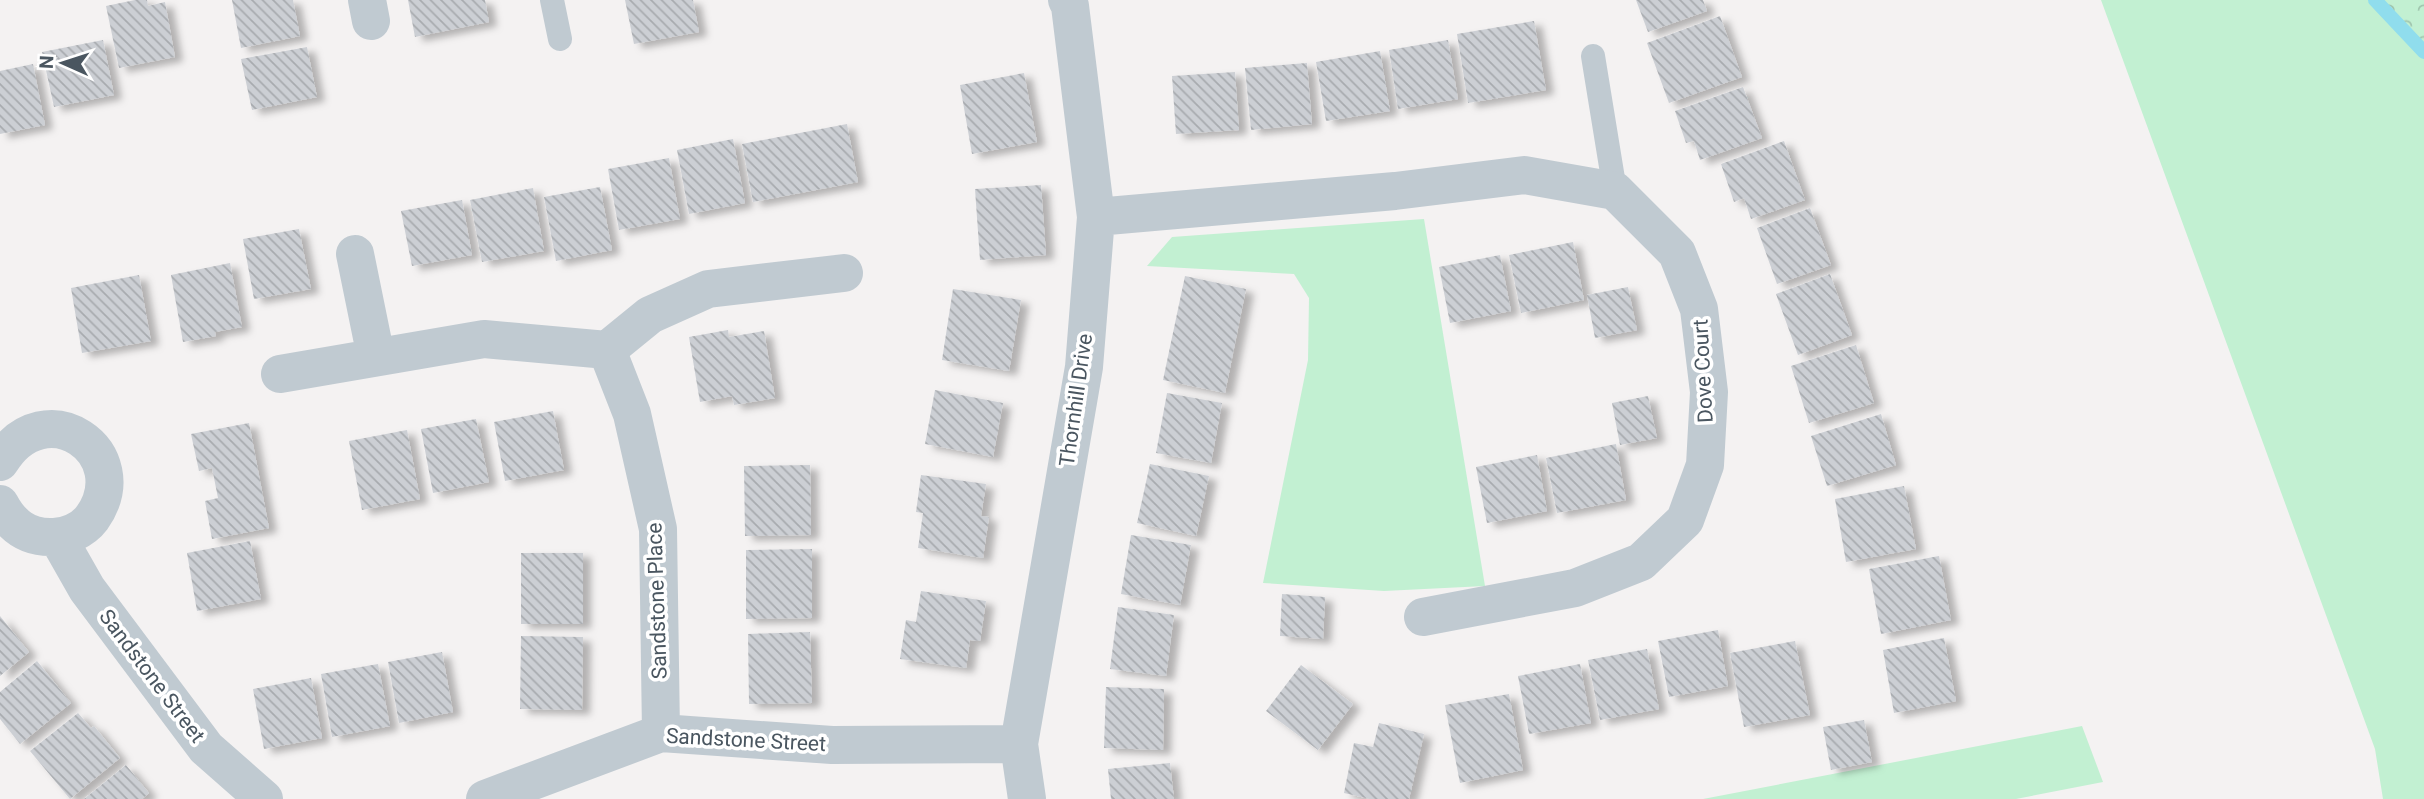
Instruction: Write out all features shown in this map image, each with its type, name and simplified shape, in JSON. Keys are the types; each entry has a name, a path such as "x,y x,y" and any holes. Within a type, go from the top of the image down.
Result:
{"street":[{"name":"Thornhill Drive","path":"1027,799 1019,744 1084,367 1096,217 1070,6 1067,0"},
{"path":"1096,217 1395,191 1524,175 1615,191"},
{"name":"Dove Court","path":"1423,617 1575,588 1641,562 1685,520 1705,465 1709,392 1699,309 1677,253 1615,191"},
{"path":"355,254 376,357"},
{"path":"280,374 484,339 607,350 650,315 708,289 844,273"},
{"name":"Sandstone Place","path":"607,350 632,414 657,529 660,733"},
{"path":"0,461 9,447 23,435 42,429 74,433 87,442 97,454 104,471 105,489 100,506 90,521 75,532 58,538 39,537 22,530 7,517 0,504"},
{"name":"Sandstone Street","path":"58,538 87,589 206,748 264,799"},
{"name":"Sandstone Street","path":"485,799 660,733 832,745 1019,744"}],"lane":[{"path":"552,0 560,39"},
{"path":"1593,56 1615,191"}],"green space":[{"path":"2101,0 2383,0 2424,52 2424,799 2383,799 2375,749"},
{"path":"2375,0 2424,0 2424,52"},
{"path":"1424,219 1485,586 1384,591 1263,583 1308,360 1309,298 1294,274 1147,266 1172,237"},
{"path":"2082,726 2103,782 2016,799 1703,799"}],"building":[{"path":"147,0 148,6 165,2 175,57 119,68 106,6"},
{"path":"232,0 293,0 300,36 241,48"},
{"path":"408,0 485,0 489,22 415,37"},
{"path":"625,0 693,0 699,32 634,44"},
{"path":"1636,0 1703,0 1707,11 1648,32"},
{"path":"1720,16 1742,77 1669,103 1647,43"},
{"path":"1534,21 1546,90 1468,103 1457,34"},
{"path":"103,40 114,95 54,107 42,52"},
{"path":"1448,40 1458,99 1398,109 1389,50"},
{"path":"307,47 317,97 252,110 241,59"},
{"path":"1380,51 1390,111 1326,121 1316,62"},
{"path":"1307,63 1312,124 1251,130 1245,68"},
{"path":"33,64 45,125 0,134 0,71"},
{"path":"1235,72 1239,130 1176,134 1172,76"},
{"path":"1024,73 1037,142 972,154 960,85"},
{"path":"1743,87 1762,138 1700,160 1694,141 1686,143 1675,111"},
{"path":"847,124 858,182 753,202 742,144"},
{"path":"733,139 745,203 689,214 677,150"},
{"path":"1784,141 1805,200 1751,219 1744,198 1734,202 1721,164"},
{"path":"669,158 680,219 619,230 608,169"},
{"path":"1041,185 1046,255 980,260 975,189"},
{"path":"600,187 612,250 556,261 544,197"},
{"path":"533,188 544,251 482,262 470,200"},
{"path":"462,200 472,255 412,266 401,211"},
{"path":"1810,208 1831,265 1777,284 1757,228"},
{"path":"299,229 311,289 254,299 243,239"},
{"path":"1573,242 1584,300 1521,313 1509,255"},
{"path":"1500,255 1511,311 1450,323 1439,267"},
{"path":"230,263 242,327 215,332 216,336 183,342 171,275"},
{"path":"1830,274 1852,335 1798,355 1776,294"},
{"path":"139,275 151,341 82,353 71,288"},
{"path":"1185,276 1246,289 1225,393 1163,380"},
{"path":"1628,287 1637,330 1595,338 1587,295"},
{"path":"953,289 1021,300 1009,371 942,360"},
{"path":"728,330 729,337 764,331 775,398 734,405 732,396 700,402 689,337"},
{"path":"1856,345 1874,403 1809,423 1791,366"},
{"path":"935,390 1003,403 993,457 925,444"},
{"path":"1167,393 1222,403 1211,463 1156,453"},
{"path":"1648,396 1657,438 1620,445 1612,403"},
{"path":"553,411 564,470 505,481 494,422"},
{"path":"1881,414 1896,465 1827,486 1811,436"},
{"path":"476,419 489,482 433,493 421,429"},
{"path":"249,423 269,528 212,539 205,501 218,498 212,468 199,471 191,434"},
{"path":"407,430 420,499 362,510 349,441"},
{"path":"1616,444 1626,500 1557,513 1546,458"},
{"path":"1537,455 1547,511 1487,523 1476,467"},
{"path":"1150,464 1209,476 1196,536 1137,523"},
{"path":"810,465 811,535 745,536 744,466"},
{"path":"921,475 986,484 981,516 989,517 983,558 918,548 923,513 916,512"},
{"path":"1904,486 1916,549 1846,562 1835,499"},
{"path":"1131,535 1191,545 1180,605 1121,594"},
{"path":"250,541 261,599 197,611 187,553"},
{"path":"812,549 812,618 746,619 746,550"},
{"path":"521,553 583,553 583,624 521,624"},
{"path":"1939,556 1951,620 1881,634 1869,569"},
{"path":"921,591 986,601 980,641 970,640 966,668 900,659 906,620 916,622"},
{"path":"1282,594 1325,597 1323,639 1280,636"},
{"path":"1118,607 1174,615 1166,676 1110,669"},
{"path":"0,616 29,652 0,676"},
{"path":"1718,630 1728,686 1669,697 1658,641"},
{"path":"810,632 812,703 749,704 748,634"},
{"path":"521,636 583,637 582,710 520,709"},
{"path":"1944,638 1956,701 1894,713 1883,650"},
{"path":"1795,641 1810,715 1744,727 1730,653"},
{"path":"1647,649 1659,709 1600,720 1588,660"},
{"path":"442,652 453,712 399,723 388,662"},
{"path":"37,661 71,703 20,744 0,719 0,692"},
{"path":"378,664 390,726 332,737 321,674"},
{"path":"1580,664 1591,723 1529,734 1518,676"},
{"path":"1301,665 1353,704 1318,750 1266,711"},
{"path":"311,678 322,738 264,749 253,689"},
{"path":"1106,687 1164,689 1163,750 1104,748"},
{"path":"1509,694 1523,770 1460,783 1445,705"},
{"path":"78,713 91,728 94,726 120,758 70,799 30,751"},
{"path":"1864,720 1872,762 1831,770 1823,727"},
{"path":"1379,723 1424,734 1409,799 1370,799 1344,793 1354,743 1373,747"},
{"path":"1170,763 1174,799 1111,799 1108,769"},
{"path":"126,765 149,793 142,799 84,799"}],"waterway":[{"path":"2375,0 2424,52"}]}
